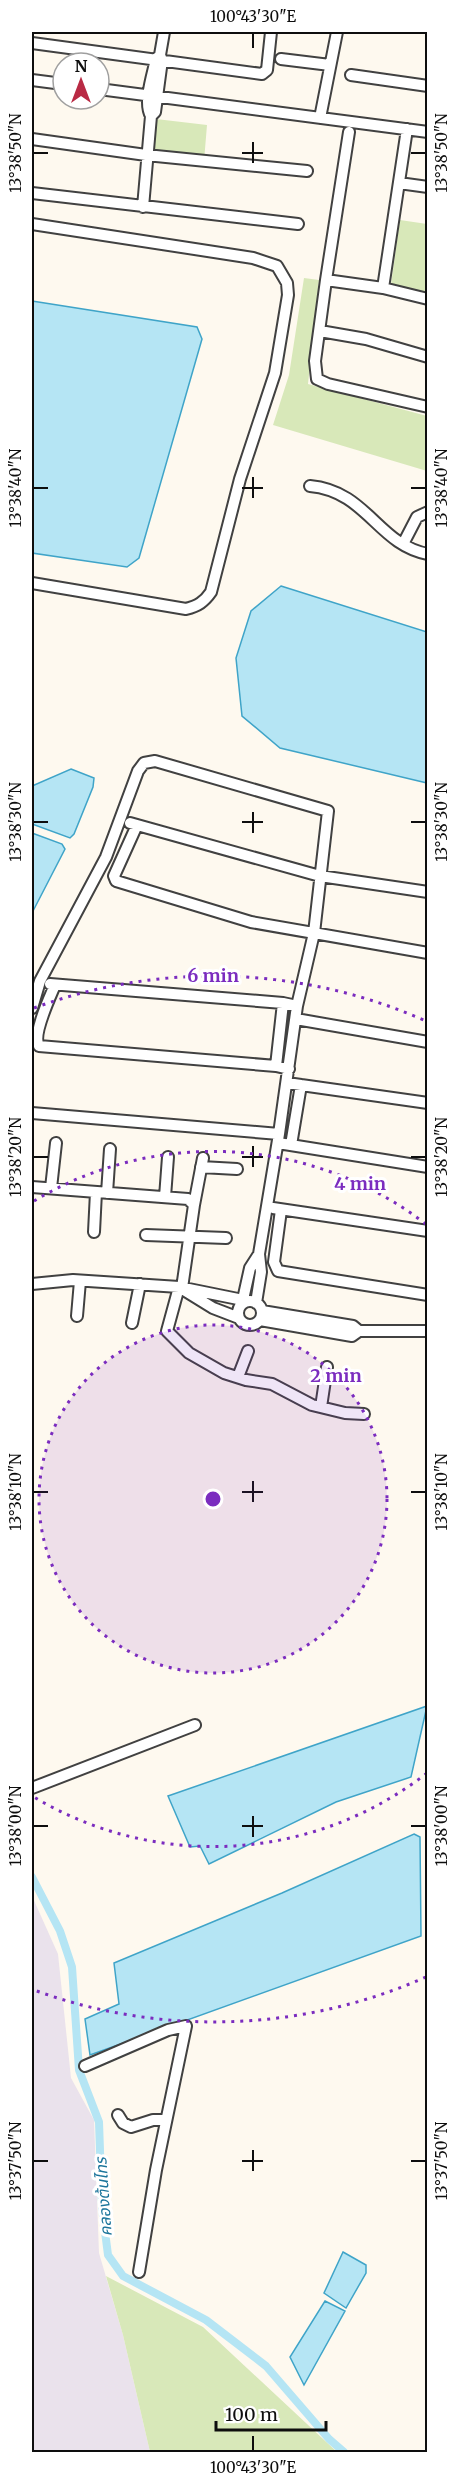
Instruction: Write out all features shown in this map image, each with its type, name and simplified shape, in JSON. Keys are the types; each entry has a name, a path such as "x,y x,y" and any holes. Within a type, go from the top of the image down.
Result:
{"street":[{"path":"143,207 151,116 148,111 153,97 164,32"},
{"path":"32,43 159,58 262,74 267,70 271,32"},
{"path":"320,118 337,32"},
{"path":"281,59 330,65"},
{"path":"351,75 428,86"},
{"path":"32,80 51,82"},
{"path":"111,91 428,132"},
{"path":"383,288 407,129"},
{"path":"349,132 326,280 315,371 317,379 321,382 428,407"},
{"path":"32,139 146,155 307,171"},
{"path":"399,183 428,187"},
{"path":"32,193 298,224"},
{"path":"32,224 253,258 277,266 286,283 288,295 275,373 240,479 211,592 204,601 196,607 186,609 32,583"},
{"path":"326,280 383,288 428,299"},
{"path":"320,331 366,339 428,357"},
{"path":"310,486 326,488 345,495 403,544 428,554"},
{"path":"403,544 417,517 428,512"},
{"path":"32,1008 40,981 106,857 141,766 149,760 328,811 314,933 297,1006 259,1254 261,1272 259,1311 251,1325 246,1324 239,1318 213,1308 181,1287"},
{"path":"122,819 320,876 428,892"},
{"path":"137,825 114,876 116,881 251,922 428,953"},
{"path":"40,981 55,985 283,1002 297,1006"},
{"path":"55,985 37,1037 39,1046 289,1069"},
{"path":"276,1066 283,1002"},
{"path":"296,1019 428,1042"},
{"path":"286,1083 428,1103"},
{"path":"291,1145 301,1085"},
{"path":"32,1113 278,1139 291,1145 428,1167"},
{"path":"51,1188 56,1143"},
{"path":"94,1232 110,1149"},
{"path":"165,1197 168,1157"},
{"path":"237,1169 202,1162 181,1287 167,1331 177,1344 189,1353 224,1372 272,1384 312,1405 345,1413 364,1414"},
{"path":"32,1187 188,1199 194,1205"},
{"path":"266,1207 428,1231"},
{"path":"280,1210 274,1262 278,1271 428,1295"},
{"path":"146,1234 226,1238"},
{"path":"239,1318 239,1308 250,1268 259,1254"},
{"path":"32,1284 80,1281 181,1287 242,1302 252,1301 259,1311 352,1336 359,1331 428,1331"},
{"path":"77,1316 80,1281"},
{"path":"132,1323 140,1284"},
{"path":"238,1377 248,1352"},
{"path":"321,1407 327,1367"},
{"path":"32,1788 195,1725"},
{"path":"85,2066 168,2030 186,2026 166,2120 139,2272"},
{"path":"118,2115 123,2123 132,2127 153,2120 166,2120"}],"shaded area":[{"path":"32,1896 58,1954 71,2078 94,2120 99,2253 123,2335 150,2452 32,2452"}],"green space":[{"path":"156,119 207,125 204,161 152,155"},
{"path":"400,220 427,224 427,295 391,284"},
{"path":"304,278 319,280 308,384 427,416 427,471 273,425 289,375"},
{"path":"106,2276 203,2327 337,2452 150,2452 123,2335"}],"water":[{"path":"32,301 197,327 202,339 139,558 127,567 32,553"},
{"path":"281,586 427,632 427,783 280,748 242,716 236,658 251,611"},
{"path":"71,769 94,778 93,787 74,834 70,838 32,824 32,786"},
{"path":"32,833 62,844 65,849 32,913"},
{"path":"427,1706 411,1777 336,1802 209,1864 200,1846 190,1847 168,1796"},
{"path":"414,1834 420,1837 421,1936 90,2055 85,2019 119,2004 114,1963 282,1893"},
{"path":"343,2252 366,2265 366,2273 346,2308 324,2293"},
{"path":"325,2301 345,2311 304,2385 290,2357"}],"waterway":[{"name":"คลองต้นไทร","path":"32,1877 60,1931 72,1967 79,2070 99,2122 102,2208 108,2255 123,2276 206,2320 266,2366 329,2439 344,2452"}]}
